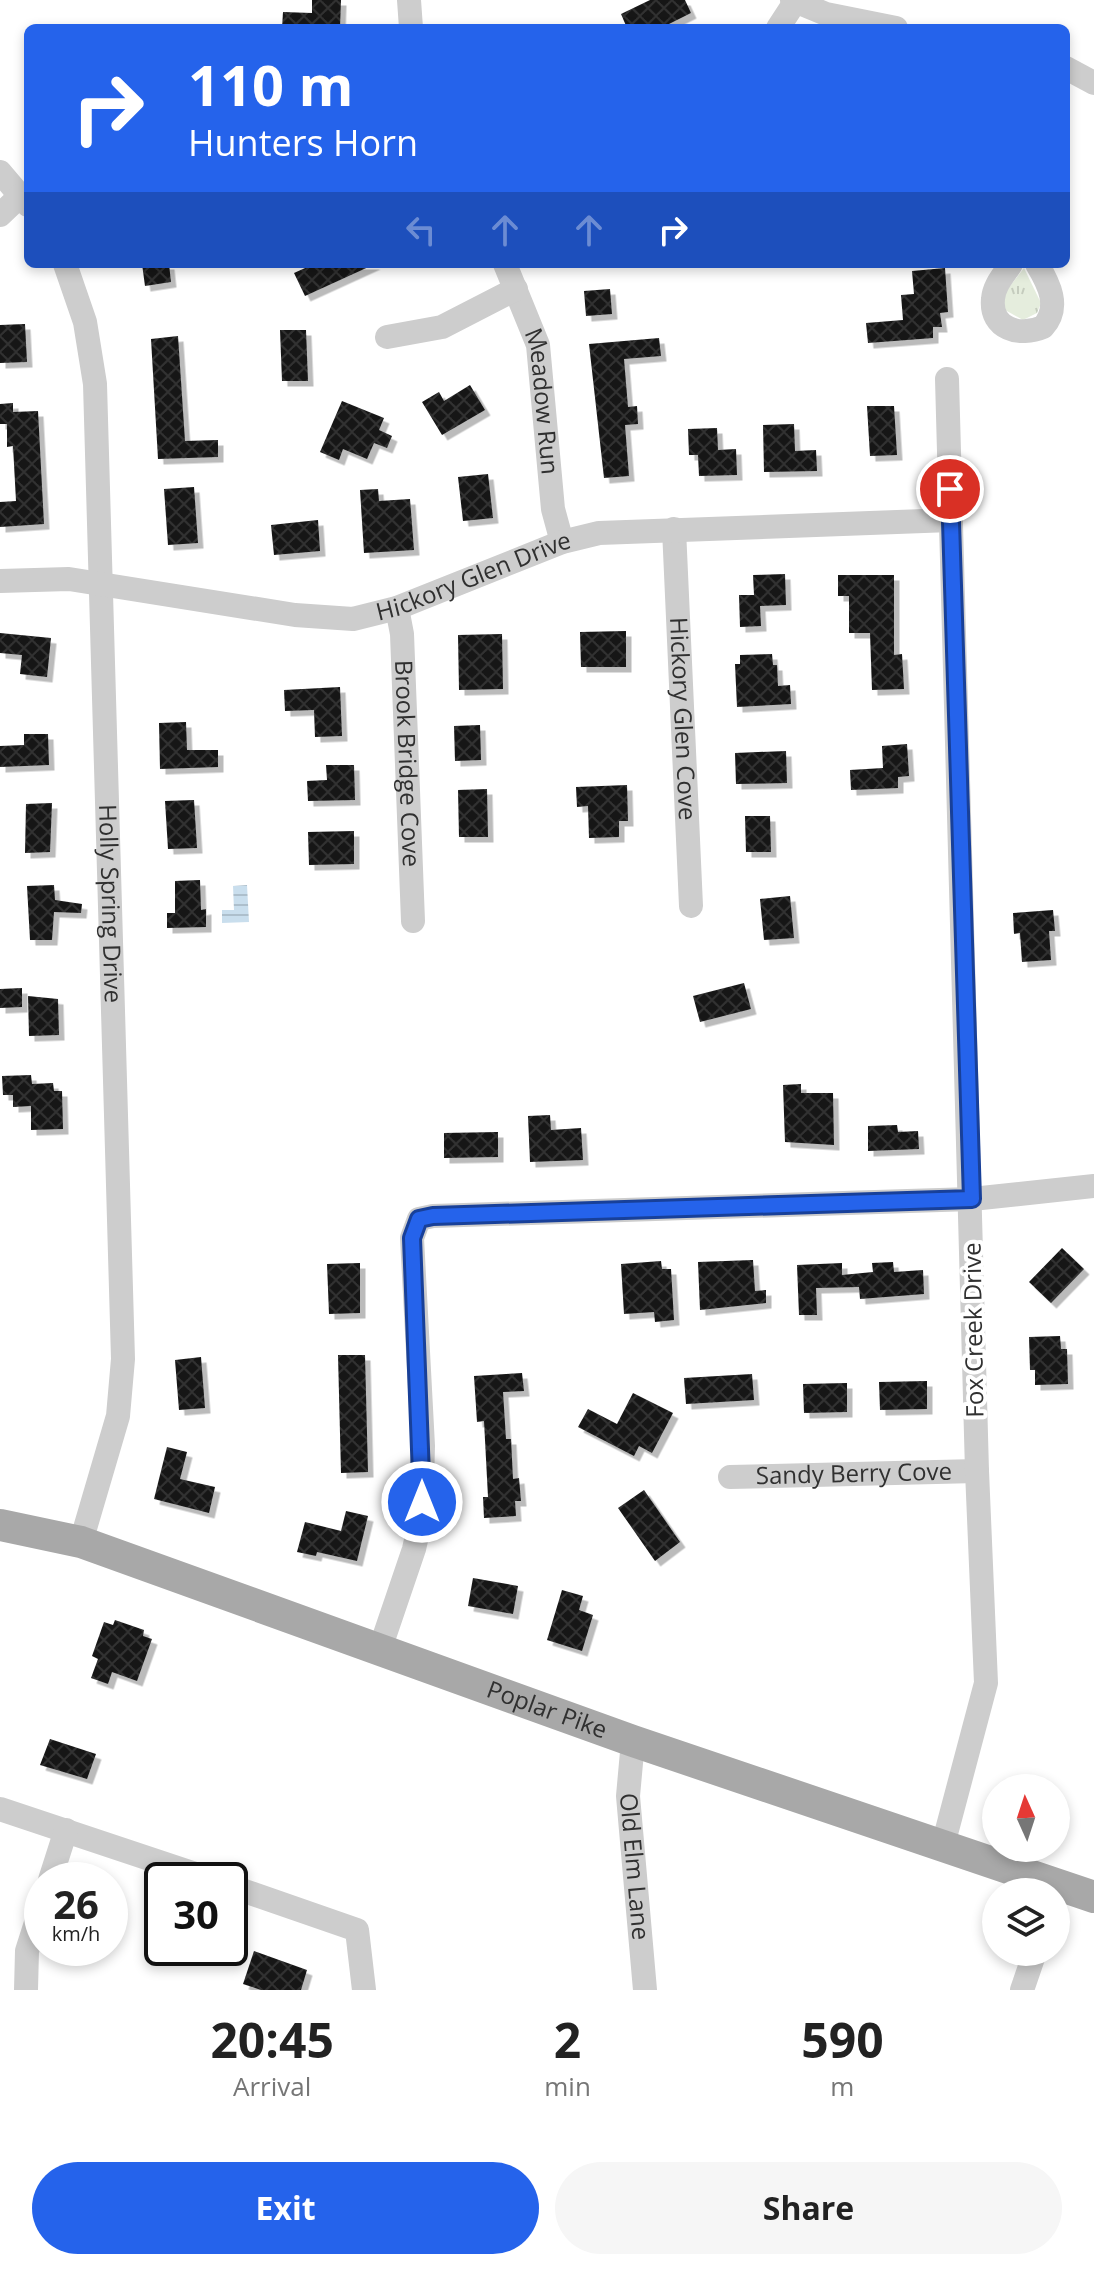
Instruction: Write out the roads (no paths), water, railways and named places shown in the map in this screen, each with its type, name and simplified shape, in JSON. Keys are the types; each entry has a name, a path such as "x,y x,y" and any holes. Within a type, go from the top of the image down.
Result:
{"main road":[{"name":"Poplar Pike","path":"0,1525 81,1542 633,1741 943,1845 1030,1878"},
{"name":"Poplar Pike","path":"1070,1891 1094,1897"}],"street":[{"path":"409,0 411,24"},
{"path":"780,24 794,1 841,18 874,24"},
{"path":"0,172 24,200 0,215"},
{"name":"Holly Spring Drive","path":"66,268 85,322 93,366 123,1359 118,1416 81,1542"},
{"name":"Meadow Run","path":"507,268 538,345 553,509 562,542"},
{"path":"1008,268 995,287 993,309 1000,323 1010,331 1021,333 1043,327 1052,313 1052,296 1039,268"},
{"path":"387,337 442,327 516,289"},
{"name":"Fox Creek Drive","path":"943,1845 986,1683 977,1471 972,1199 947,379"},
{"name":"Hickory Glen Drive","path":"0,581 69,579 140,593 319,619 353,619 397,608 562,542 599,533 951,520"},
{"name":"Hickory Glen Cove","path":"674,529 691,906"},
{"name":"Brook Bridge Cove","path":"397,608 402,634 413,921"},
{"path":"380,1649 414,1549 421,1518 423,1446 412,1238 419,1219 433,1216 972,1199 1094,1186"},
{"name":"Sandy Berry Cove","path":"730,1477 977,1471"},
{"name":"Old Elm Lane","path":"633,1741 628,1796 645,1990"},
{"path":"0,1809 160,1862"},
{"path":"56,1862 66,1830"},
{"path":"248,1892 357,1930 364,1990"},
{"path":"26,1990 27,1966"},
{"path":"1022,1990 1030,1966"}],"water":[{"path":"247,885 249,922 222,923 222,910 234,910 233,886"}]}
